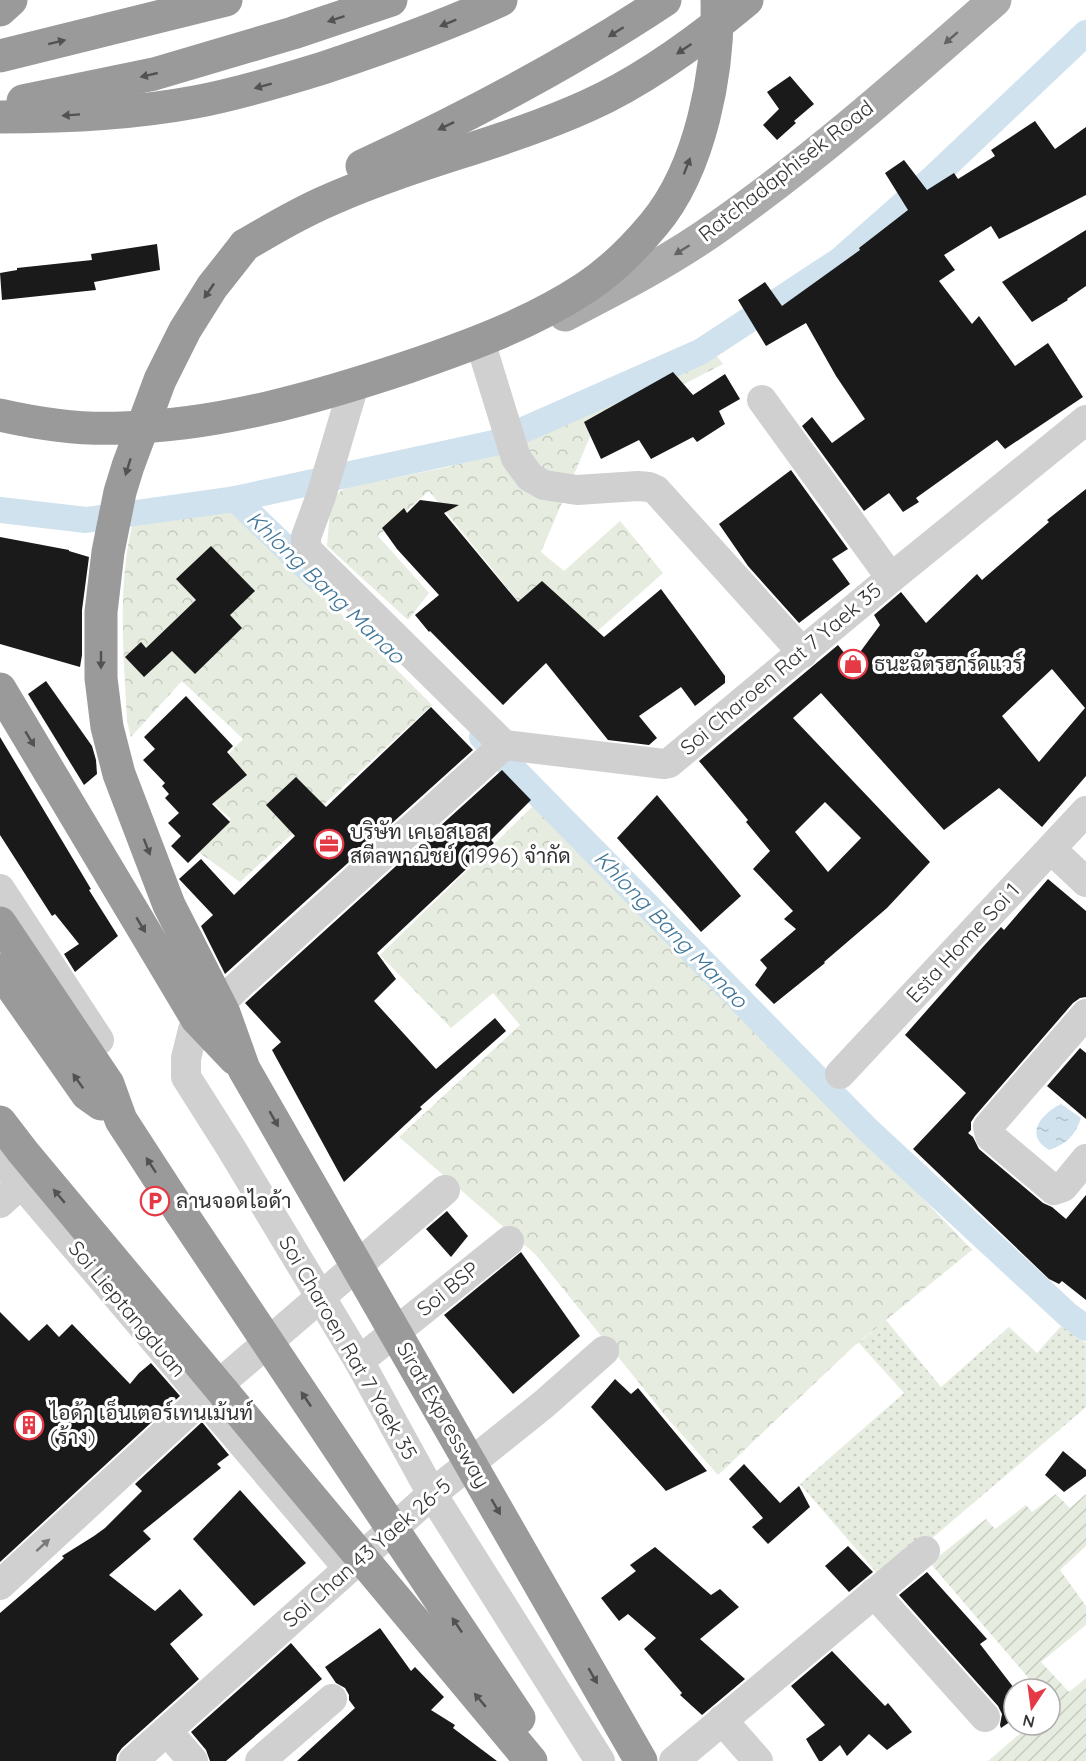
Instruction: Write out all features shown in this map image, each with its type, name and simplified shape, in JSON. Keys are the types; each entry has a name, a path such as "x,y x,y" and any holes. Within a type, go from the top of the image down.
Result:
{"highway":[{"path":"0,10 11,0"},
{"path":"0,56 226,0"},
{"path":"0,105 154,74 293,33 391,0"},
{"path":"0,117 47,117 129,111 194,102 267,85 356,57 501,0"},
{"path":"244,1069 224,1013 169,905 119,774 107,727 101,667 101,612 108,552 120,492 138,436 160,380 185,330 212,287 245,245 272,217 303,195 512,93 622,29 665,0"},
{"path":"0,415 71,428 120,429 178,424 246,412 331,391 447,354 509,329 551,308 586,287 633,248 656,222 673,197 685,173 704,114 716,44 717,0"},
{"path":"245,245 292,217 333,198 578,110 645,75 692,43 747,0"},
{"path":"0,689 197,1019 244,1069"},
{"path":"0,924 108,1084 122,1120 180,1211 548,1761"},
{"path":"0,969 87,1094 122,1120"},
{"name":"Sirat Expressway","path":"244,1069 641,1761"},
{"path":"0,1122 158,1315 531,1761"}],"main road":[{"name":"Ratchadaphisek Road","path":"0,415 80,422 217,418 322,402 351,395 483,351 547,324 643,274 717,227 836,136 995,0"}],"street":[{"path":"483,351 516,458 530,477 544,485 578,490 638,486 656,490 802,653"},
{"path":"351,395 321,496 306,537 308,550 497,751"},
{"path":"762,400 891,578"},
{"name":"Soi Charoen Rat 7 Yaek 35","path":"600,1761 432,1494 359,1361 186,1077 186,1058 193,1030 239,985 497,751 669,763 891,578 1083,429"},
{"name":"Esta Home Soi 1","path":"840,1074 1086,811"},
{"path":"1051,849 1086,882"},
{"path":"0,889 99,1040"},
{"path":"1086,1014 988,1127 990,1136 1054,1190 1063,1187 1086,1159"},
{"name":"Soi Lieptangduan","path":"0,1158 10,1194 203,1398 348,1569"},
{"path":"0,1585 203,1398 445,1190"},
{"name":"Soi BSP","path":"359,1361 509,1240"},
{"name":"Soi Chan 43 Yaek 26-5","path":"133,1761 432,1494 544,1404 604,1351"},
{"path":"674,1761 925,1551"},
{"path":"874,1593 985,1717"},
{"path":"260,1761 332,1698"},
{"path":"722,1720 758,1761"},
{"path":"167,1731 193,1761"}],"green space":[{"path":"716,355 723,364 592,432 541,552 564,571 620,521 663,573 593,635 526,611 429,491 378,536 429,593 408,620 327,546 331,498 345,488 448,467 497,451 580,417"},
{"path":"219,510 240,513 432,705 240,882 197,851 231,819 209,800 207,777 243,739 182,681 131,737 127,721 123,599 124,574 132,526"},
{"path":"534,805 815,1085 972,1250 853,1347 718,1475 669,1420 535,1254 399,1137 520,1025 493,993 451,1028 380,955"},
{"path":"886,1320 941,1387 1009,1327 1037,1353 1061,1326 1086,1343 1086,1407 883,1580 800,1484 904,1393 859,1343"},
{"path":"1056,1494 1070,1508 1086,1494 1086,1546 1060,1570 1086,1606 1086,1625 1041,1662 1055,1677 1028,1677 930,1563 986,1519 995,1529 1026,1505 1032,1512"},
{"path":"1086,1678 1086,1761 988,1761 1016,1737 1062,1737 1062,1684 1069,1692"}],"water":[{"path":"1061,1104 1081,1118 1069,1139 1049,1150 1041,1144 1036,1131 1047,1113"}],"building":[{"path":"790,76 814,104 777,140 763,125 779,109 767,92"},
{"path":"1035,121 1055,149 1086,127 1086,195 999,239 991,226 944,255 955,270 939,281 972,324 979,316 1015,366 1048,343 1083,397 1005,449 997,440 916,498 919,502 903,512 889,493 864,511 802,426 812,417 832,443 865,419 836,376 806,323 766,346 738,300 765,282 782,306 860,250 859,248 908,210 885,173 904,160 927,190 954,173 958,179 995,156 991,150"},
{"path":"1086,230 1086,286 1032,322 1002,282"},
{"path":"157,244 160,270 94,282 96,290 2,300 0,273 17,270 17,268 92,260 91,254"},
{"path":"673,372 693,395 725,374 740,399 719,411 725,424 697,442 693,437 651,459 639,440 601,459 584,422"},
{"path":"791,470 848,549 832,559 850,584 799,623 748,566 719,524"},
{"path":"1086,489 1086,776 1042,827 999,788 944,830 821,693 793,718 930,862 887,908 774,1004 755,985 767,968 760,960 796,929 784,919 793,911 753,869 770,851 746,822 748,820 699,761 838,645 852,663 880,625 874,615 901,592 926,623 977,574 982,580 1049,522 1047,520","holes":["1052,669 1085,708 1039,762 1002,716","825,802 861,838 828,872 795,832"]},
{"path":"420,500 459,505 444,513 518,602 542,581 604,637 661,589 725,676 725,683 695,706 681,687 639,716 657,738 649,745 608,740 546,663 503,705 429,632 415,615 439,595 397,549 382,528 404,508 407,513"},
{"path":"0,537 69,550 89,557 82,610 80,667 0,644"},
{"path":"211,546 255,591 230,615 242,628 195,674 172,651 144,677 125,657 141,642 146,648 196,600 176,579"},
{"path":"46,681 92,746 97,774 84,785 28,694"},
{"path":"186,696 233,746 227,752 247,775 212,804 230,822 188,863 171,846 181,836 168,823 179,813 165,798 169,794 162,786 165,783 143,760 155,749 144,737"},
{"path":"431,707 473,750 225,974 201,926 213,915 179,879 201,859 234,895 295,836 266,805 296,777 326,807"},
{"path":"0,737 118,936 75,972 64,954 79,944 55,914 52,916 0,835"},
{"path":"502,770 531,800 491,840 494,843 377,953 396,979 374,1001 436,1069 495,1018 506,1031 420,1107 422,1109 344,1182 272,1050 281,1042 245,1003"},
{"path":"657,795 741,896 701,932 617,838"},
{"path":"1048,879 1086,911 1086,997 1073,1003 975,1116 968,1133 973,1137 979,1149 1043,1203 1052,1207 1066,1219 1086,1195 1086,1300 1062,1281 1059,1284 1049,1279 913,1149 966,1093 905,1035 1001,927 1004,930"},
{"path":"1080,1048 1086,1053 1086,1119 1047,1086"},
{"path":"447,1211 468,1236 451,1257 426,1229"},
{"path":"521,1252 580,1336 513,1394 444,1315"},
{"path":"0,1312 29,1341 47,1324 59,1337 72,1324 130,1384 151,1363 180,1396 0,1562"},
{"path":"615,1379 631,1394 638,1388 707,1471 666,1491 591,1407"},
{"path":"202,1422 229,1455 217,1464 221,1468 143,1531 151,1539 109,1575 155,1611 180,1589 203,1615 170,1644 199,1679 122,1748 116,1761 0,1761 0,1613 64,1558 62,1556 105,1528 142,1491 135,1484"},
{"path":"1063,1451 1086,1470 1086,1476 1064,1492 1045,1475"},
{"path":"744,1464 780,1503 799,1486 810,1507 768,1544 752,1527 763,1518 729,1479"},
{"path":"240,1490 306,1563 254,1606 193,1539"},
{"path":"848,1546 873,1572 849,1592 825,1566"},
{"path":"655,1547 711,1595 720,1589 739,1607 700,1639 745,1679 702,1715 680,1695 682,1693 644,1649 656,1638 628,1614 619,1621 601,1598 636,1571 630,1565"},
{"path":"927,1572 987,1639 980,1644 1006,1677 1002,1677 1002,1714 998,1706 899,1595"},
{"path":"380,1628 411,1671 415,1667 444,1697 431,1710 455,1725 453,1728 497,1761 297,1761 355,1708 345,1688 336,1683 325,1667"},
{"path":"291,1643 322,1679 226,1761 210,1761 206,1750 191,1732"},
{"path":"832,1651 885,1706 888,1703 912,1732 887,1750 869,1734 847,1756 840,1745 822,1761 819,1761 806,1739 825,1725 791,1686"}],"waterway":[{"path":"0,510 86,520 235,499 494,443 700,352 840,260 934,177 1086,33"},
{"name":"Khlong Bang Manao","path":"235,499 317,578"},
{"name":"Khlong Bang Manao","path":"482,737 868,1130 1068,1315 1086,1328"}],"place":[{"name":"ธนะฉัตรฮาร์ดแวร์","path":"853,664"},
{"name":"บริษัท เคเอสเอส สตีลพาณิชย์ (1996) จำกัด","path":"329,844"},
{"name":"ลานจอดไอด้า","path":"155,1201"},
{"name":"ไอด้า เอ็นเตอร์เทนเม้นท์ (ร้าง)","path":"29,1425"}]}
